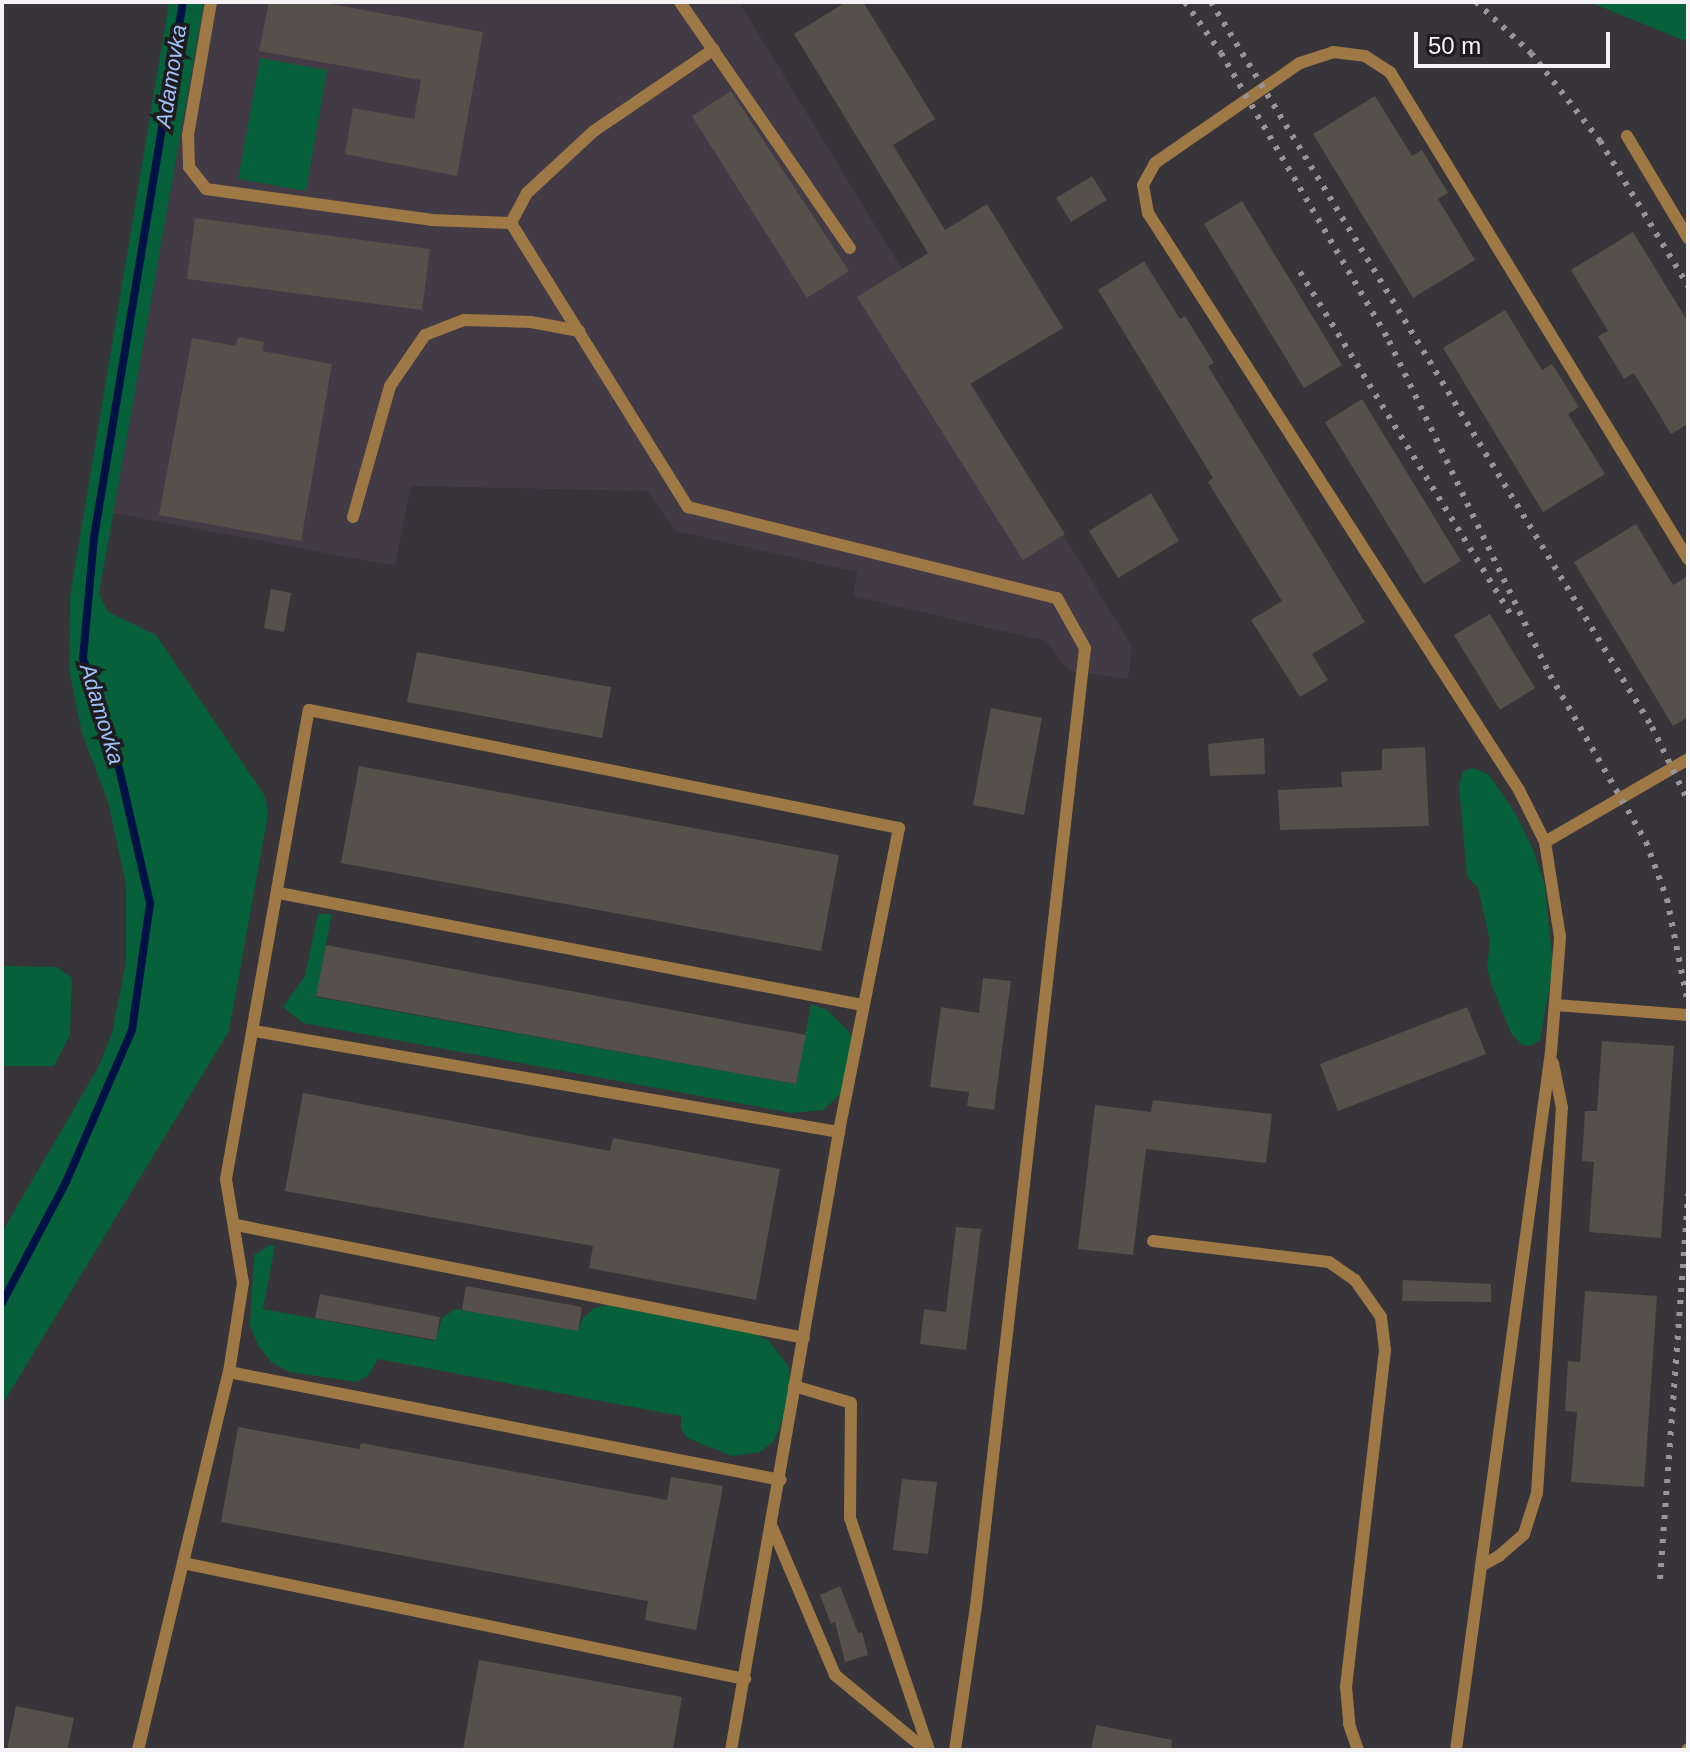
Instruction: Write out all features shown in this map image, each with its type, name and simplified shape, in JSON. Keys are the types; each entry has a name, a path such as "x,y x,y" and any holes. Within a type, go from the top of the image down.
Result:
{"lane":[{"path":"211,2 188,135 189,167 206,189 431,220 511,223"},
{"path":"680,2 850,248"},
{"path":"511,223 527,193 594,131 714,49"},
{"path":"1456,1750 1551,1052 1560,937 1545,842 1519,790 1148,213 1143,185 1155,163 1300,63 1333,52 1365,56 1390,72 1688,559"},
{"path":"1627,136 1688,238"},
{"path":"511,223 688,507 1057,598 1085,648 976,1606 955,1750"},
{"path":"353,517 390,386 425,335 464,320 531,322 579,331"},
{"path":"138,1750 229,1372 243,1283 236,1225 226,1179 309,710 899,828 862,1005 794,1386 781,1480 731,1750"},
{"path":"1545,842 1688,759"},
{"path":"279,893 862,1005"},
{"path":"1555,1005 1688,1015"},
{"path":"254,1031 839,1132"},
{"path":"1481,1566 1499,1556 1524,1534 1537,1493 1562,1108 1551,1052"},
{"path":"236,1225 804,1338"},
{"path":"1153,1241 1329,1262 1355,1280 1381,1317 1385,1350 1346,1686 1349,1724 1358,1750"},
{"path":"229,1372 781,1480"},
{"path":"794,1386 851,1403 850,1518 927,1750"},
{"path":"772,1527 835,1675 927,1750"},
{"path":"183,1563 745,1679"}],"shaded area":[{"path":"204,2 739,2 1132,647 1128,679 1069,671 1046,641 853,596 857,572 676,531 647,491 411,486 395,566 113,513"}],"green space":[{"path":"169,2 204,2 99,594 108,612 156,635 265,796 268,814 229,1031 2,1405 2,1232 99,1066 112,1033 126,962 126,884 108,802 82,733 69,668 70,596"},
{"path":"1589,2 1688,3 1688,42"},
{"path":"260,58 327,70 306,191 238,179"},
{"path":"1474,768 1489,775 1514,811 1533,849 1545,886 1553,967 1540,1040 1531,1046 1522,1045 1511,1033 1494,991 1487,968 1490,941 1478,888 1467,876 1459,786 1463,771"},
{"path":"318,914 332,914 316,997 796,1084 811,1004 827,1010 849,1032 854,1047 846,1089 823,1110 792,1113 303,1023 283,1007 305,976"},
{"path":"2,966 57,967 72,978 70,1035 54,1066 2,1066"},
{"path":"270,1245 275,1246 263,1309 435,1341 442,1318 455,1309 578,1330 583,1318 594,1308 607,1305 755,1334 769,1341 788,1366 791,1382 789,1404 774,1441 760,1452 732,1456 687,1438 681,1428 681,1416 378,1359 368,1376 356,1382 289,1372 271,1362 258,1345 250,1326 254,1255"}],"building":[{"path":"269,2 320,2 483,32 457,176 345,154 353,108 414,119 421,80 259,51"},
{"path":"846,2 863,2 935,119 893,145 945,230 987,204 1063,328 970,384 1065,534 1023,560 857,297 928,253 794,34"},
{"path":"731,91 849,271 807,298 692,116"},
{"path":"1375,96 1412,156 1422,150 1448,193 1438,199 1475,260 1413,298 1313,134"},
{"path":"1092,176 1107,200 1071,222 1056,198"},
{"path":"1242,201 1342,365 1304,388 1204,224"},
{"path":"195,218 430,249 422,310 187,279"},
{"path":"1633,232 1688,322 1688,424 1671,434 1634,373 1624,379 1598,336 1608,331 1571,270"},
{"path":"1144,261 1180,319 1185,316 1214,363 1208,366 1365,622 1312,654 1328,680 1300,697 1251,620 1282,601 1208,482 1213,478 1098,290"},
{"path":"1505,310 1542,370 1552,364 1579,407 1568,414 1605,474 1543,512 1443,348"},
{"path":"238,337 264,342 262,351 332,364 301,541 159,515 192,338 236,346"},
{"path":"1362,399 1461,561 1424,584 1325,422"},
{"path":"1151,493 1179,541 1118,578 1089,531"},
{"path":"1636,524 1673,585 1688,576 1688,717 1673,726 1574,562"},
{"path":"271,589 291,593 284,632 264,628"},
{"path":"1490,614 1535,688 1500,710 1454,635"},
{"path":"417,652 611,687 602,738 407,702"},
{"path":"991,708 1042,718 1024,815 973,805"},
{"path":"1264,738 1265,774 1210,776 1208,744"},
{"path":"1425,747 1429,826 1280,830 1278,790 1342,787 1341,772 1382,770 1382,749"},
{"path":"359,766 839,855 821,951 341,863"},
{"path":"326,945 806,1035 796,1084 316,996"},
{"path":"983,978 1011,981 994,1110 967,1106 969,1092 930,1087 941,1007 979,1013"},
{"path":"1467,1007 1486,1054 1338,1111 1320,1064"},
{"path":"1602,1041 1674,1046 1661,1238 1589,1232 1594,1162 1582,1161 1585,1111 1597,1111"},
{"path":"303,1093 610,1151 613,1138 780,1169 756,1300 589,1268 593,1246 285,1191"},
{"path":"1153,1100 1272,1114 1266,1163 1146,1149 1133,1255 1078,1249 1095,1105 1151,1112"},
{"path":"956,1227 981,1229 966,1350 920,1344 924,1309 946,1312"},
{"path":"1403,1280 1491,1284 1491,1302 1402,1301"},
{"path":"466,1286 582,1307 578,1331 462,1310"},
{"path":"1585,1291 1657,1296 1644,1487 1571,1482 1577,1412 1565,1411 1568,1361 1580,1362"},
{"path":"320,1294 440,1317 436,1340 315,1318"},
{"path":"238,1427 359,1449 361,1443 667,1500 671,1477 723,1486 696,1630 645,1620 648,1601 221,1522"},
{"path":"902,1479 937,1482 928,1554 893,1550"},
{"path":"840,1586 858,1633 862,1632 868,1655 845,1662 835,1622 831,1624 820,1595"},
{"path":"479,1660 682,1697 673,1749 463,1750"},
{"path":"16,1706 74,1718 67,1750 7,1750"},
{"path":"1096,1725 1172,1740 1171,1750 1091,1750"}],"waterway":[{"name":"Adamovka","path":"2,1303 66,1182 132,1030 150,903 120,772 83,658 94,537 183,2"}],"railway":[{"path":"1185,2 1221,53 1389,341 1550,675 1646,842 1667,899 1688,1004"},
{"path":"1211,2 1652,727 1688,801"},
{"path":"1476,2 1531,53 1600,141 1688,286"},
{"path":"1300,272 1513,618"},
{"path":"1660,1579 1688,1194"}]}
